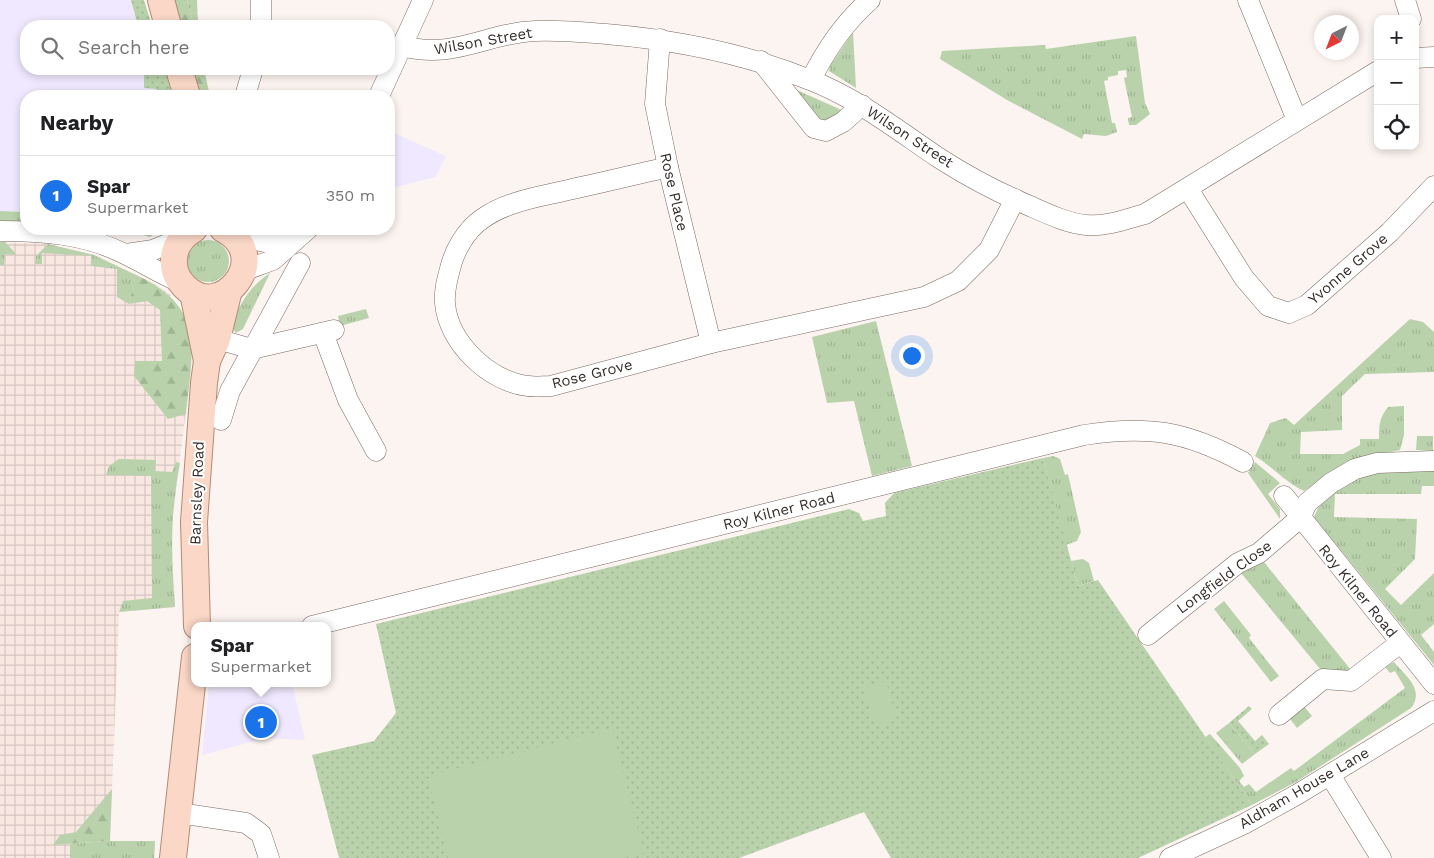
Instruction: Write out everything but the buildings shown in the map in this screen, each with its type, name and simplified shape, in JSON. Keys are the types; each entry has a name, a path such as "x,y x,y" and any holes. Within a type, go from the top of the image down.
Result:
{"main road":[{"path":"161,0 166,20"},
{"path":"182,75 185,90"},
{"name":"Barnsley Road","path":"186,235 177,246 174,264 187,287 212,350"},
{"name":"Barnsley Road","path":"196,622 195,513 198,453 212,350 236,281 243,250 231,235"},
{"path":"187,287 211,296 236,281"},
{"path":"173,858 192,687"}],"street":[{"path":"260,20 261,0"},
{"path":"395,63 423,0"},
{"path":"811,80 824,54 850,17 870,0"},
{"path":"1248,0 1297,120"},
{"path":"1405,0 1410,15"},
{"name":"Wilson Street","path":"403,46 423,51 450,50 532,31 563,30 660,39 721,50 761,61 811,80 862,106 942,160 1015,200 1058,218 1087,225 1113,223 1145,214 1374,73"},
{"name":"Rose Place","path":"660,39 655,104 668,167 711,343"},
{"path":"761,61 814,128 826,131 843,122 862,106"},
{"path":"247,90 251,75"},
{"path":"382,90 389,75"},
{"name":"Rose Grove","path":"668,167 522,201 497,210 481,220 463,239 451,262 446,282 445,304 450,322 470,355 488,371 506,380 527,386 550,386 711,343 924,297 958,281 989,250 1015,200"},
{"name":"Yvonne Grove","path":"1188,189 1218,240 1244,278 1268,306 1289,313 1307,306 1390,232 1434,186"},
{"path":"0,231 20,232"},
{"path":"67,235 95,241 126,254 187,287"},
{"path":"126,254 154,250 182,235"},
{"path":"241,235 265,242 296,235"},
{"path":"236,281 273,260 300,235"},
{"path":"221,420 230,391 300,263"},
{"path":"212,350 252,349 329,331 348,400 374,452"},
{"name":"Roy Kilner Road","path":"328,622 1084,435 1124,429 1150,430 1203,444 1243,462"},
{"name":"Longfield Close","path":"1148,635 1169,611 1238,563 1259,553 1300,518 1307,503 1331,483 1355,469 1377,463 1434,461"},
{"name":"Roy Kilner Road","path":"1284,496 1434,684"},
{"path":"1279,714 1323,679 1351,681 1400,643"},
{"name":"Aldham House Lane","path":"1170,858 1244,824 1330,776 1434,711"},
{"path":"1330,776 1381,858"},
{"path":"179,814 246,824 261,834 269,858"}],"shaded area":[{"path":"0,0 131,0 136,20 20,20 20,75 144,75 144,88 157,89 20,90 20,212 0,211"},
{"path":"395,134 446,156 435,177 395,187"},
{"path":"0,242 48,244 94,255 151,282 170,294 190,379 171,530 175,607 119,612 110,841 155,841 154,858 0,858"},
{"path":"209,687 293,687 305,740 266,738 202,755"}],"green space":[{"path":"131,0 144,0 150,20 136,20"},
{"path":"168,0 187,0 192,20 173,20"},
{"path":"187,0 197,0 198,20 192,20"},
{"path":"853,32 856,88 829,71 830,66"},
{"path":"1136,36 1145,103 1150,114 1136,125 1129,125 1128,118 1132,117 1124,78 1127,77 1126,70 1118,71 1118,75 1108,77 1108,80 1104,81 1112,123 1115,123 1117,132 1106,136 1084,134 1082,139 1007,100 940,59 942,51 1045,45 1046,49"},
{"path":"144,75 167,75 170,90 157,90 144,88"},
{"path":"189,75 205,75 209,90 192,90"},
{"path":"790,87 846,112 827,123 820,123"},
{"path":"0,211 20,212 20,222 0,223"},
{"path":"212,240 220,243 226,249 229,261 226,273 220,279 204,282 196,279 190,273 187,257 190,249 196,243"},
{"path":"0,242 5,242 17,255 5,254 4,265 0,265"},
{"path":"48,244 94,255 136,275 129,304 117,297 117,269 91,266 91,256 42,253 42,264 35,264 36,256"},
{"path":"270,273 243,329 236,333 230,325 238,309 251,289"},
{"path":"136,275 159,287 174,301 184,316 190,332 192,350 186,414 168,419 134,376 135,361 162,361 160,310 147,301 129,304"},
{"path":"366,309 369,318 340,326 338,316"},
{"path":"1410,319 1423,322 1434,332 1434,372 1365,374 1342,396 1342,430 1301,432 1300,454 1343,454 1360,445 1360,439 1379,439 1380,422 1388,407 1404,406 1404,435 1400,450 1346,462 1304,491 1291,484 1255,456 1270,423 1286,418 1294,425"},
{"path":"876,321 912,466 872,476 854,401 827,403 812,337"},
{"path":"1417,436 1433,436 1433,451 1416,450"},
{"path":"1053,456 1060,459 1065,475 1068,474 1081,532 1077,541 1066,545 1043,458"},
{"path":"1043,458 1078,586 1098,580 1252,805 1138,858 891,858 864,812 739,858 339,858 312,755 374,741 396,713 376,624 849,509 859,513 863,521 886,516 885,503 894,493"},
{"path":"119,459 156,460 155,471 172,472 176,462 180,463 174,500 172,535 175,607 119,612 123,601 152,598 151,476 106,475 109,466"},
{"path":"1255,462 1280,483 1268,494 1280,509 1280,519 1248,473"},
{"path":"1408,470 1434,470 1434,486 1422,486 1421,494 1335,494 1334,517 1417,519 1415,559 1385,589 1401,605 1434,573 1434,624 1421,635 1434,652 1434,665 1314,517 1325,499 1354,480 1370,474"},
{"path":"1083,559 1089,563 1094,581 1078,586 1071,561"},
{"path":"1264,562 1351,670 1346,673 1321,670 1241,573"},
{"path":"1224,601 1251,635 1249,638 1279,676 1271,682 1214,609"},
{"path":"1394,662 1415,689 1415,701 1411,708 1296,782 1252,805 1205,737 1210,734 1240,768 1244,776 1239,781 1244,787 1249,784 1256,792 1291,768 1294,771 1405,688 1395,671 1390,673 1385,667"},
{"path":"886,681 897,720 875,727 863,688"},
{"path":"1302,704 1312,716 1297,728 1290,719"},
{"path":"1249,706 1252,709 1238,721 1255,741 1262,735 1269,744 1255,754 1229,723"},
{"path":"1229,723 1255,754 1242,764 1216,733"},
{"path":"612,728 644,853 624,858 448,858 428,776"},
{"path":"112,789 110,841 53,845 60,835 76,832"},
{"path":"110,841 155,841 154,858 70,858 70,844"}],"place":[{"name":"Spar","path":"261,722"}]}
